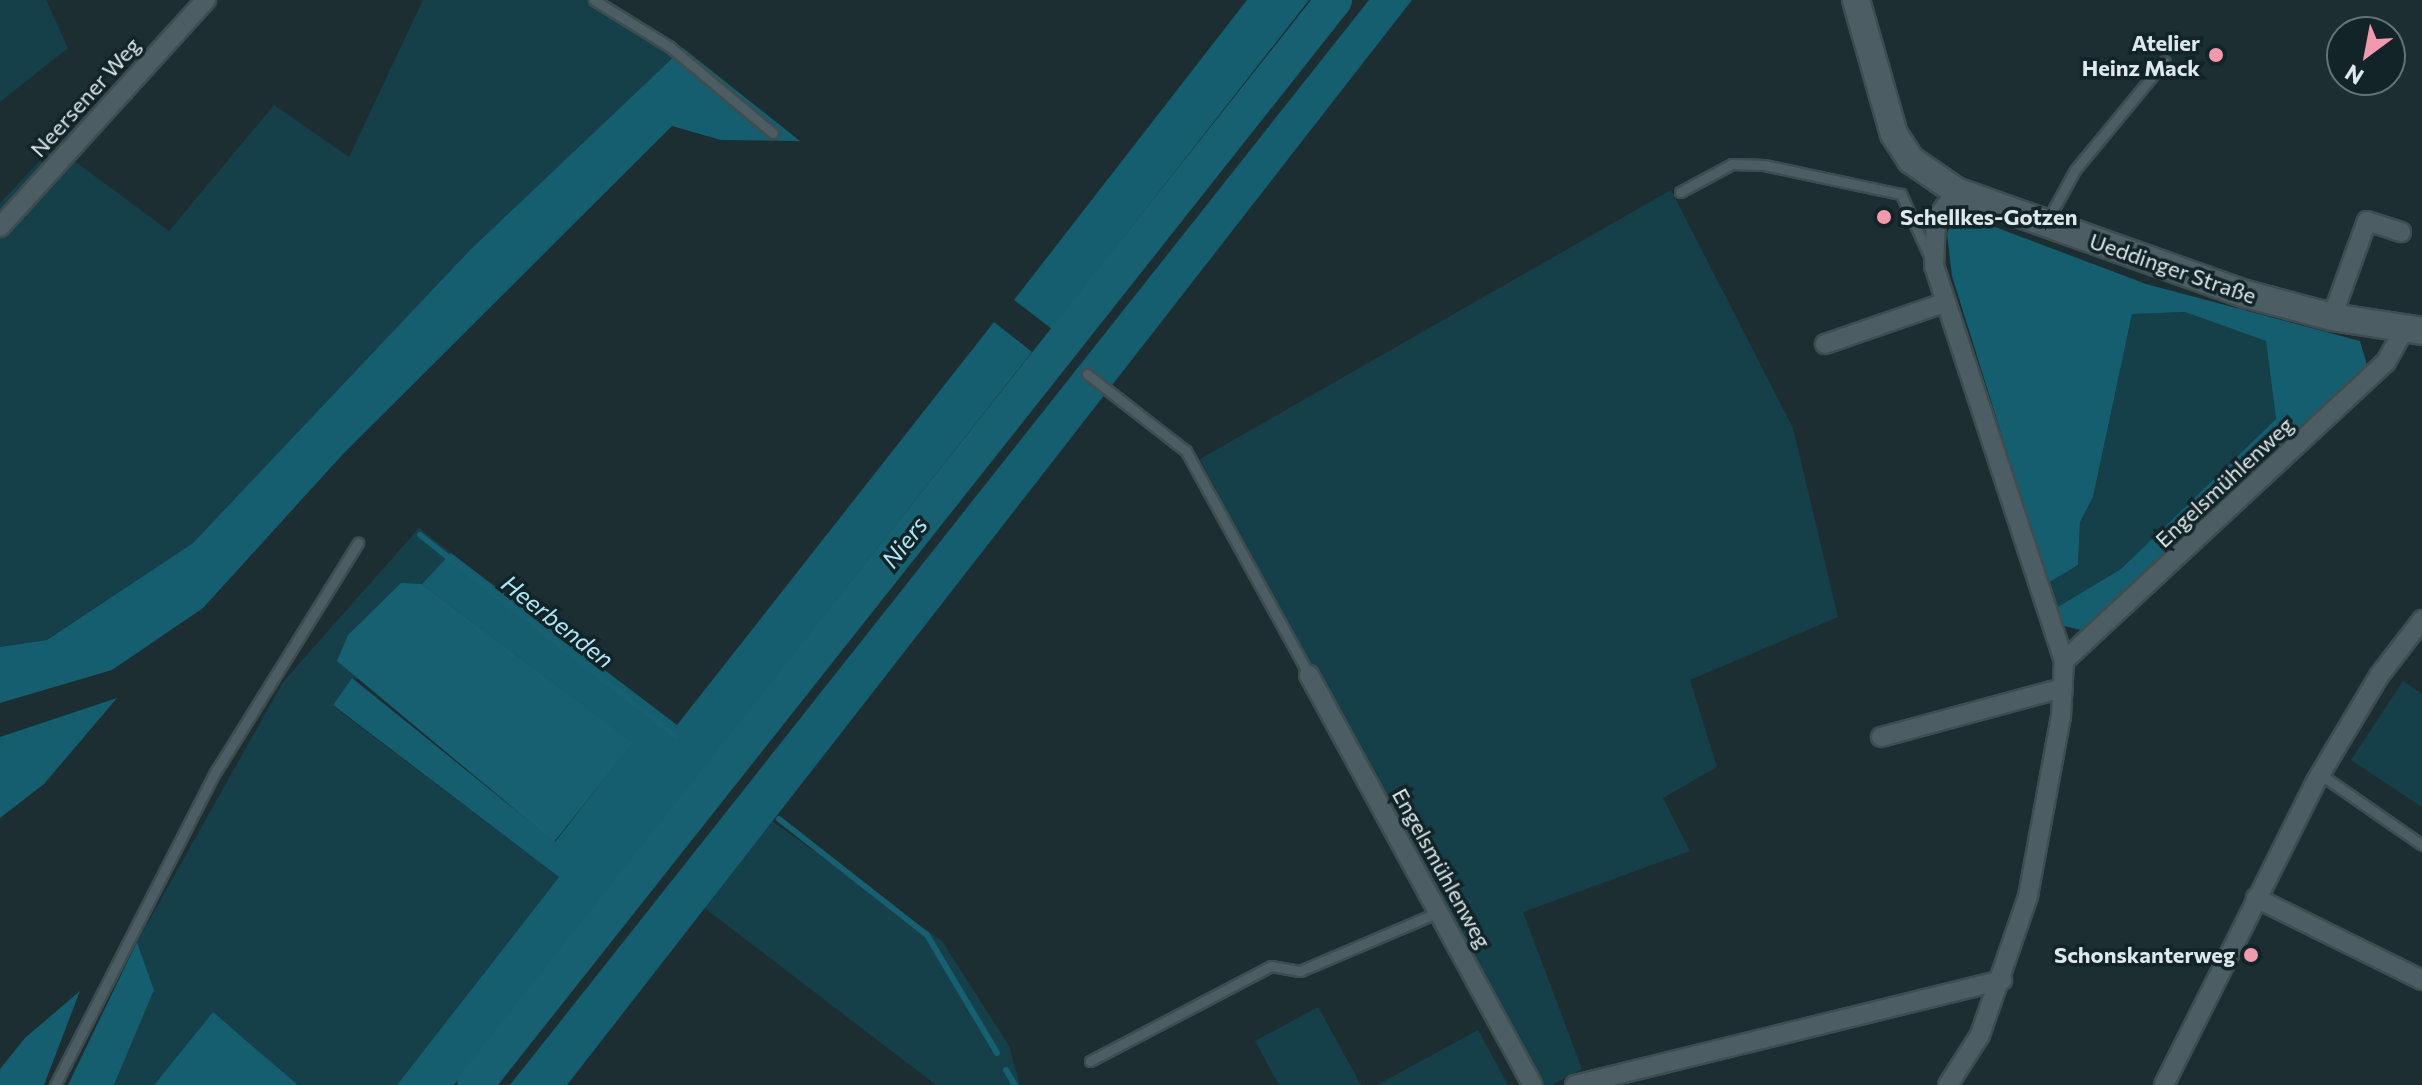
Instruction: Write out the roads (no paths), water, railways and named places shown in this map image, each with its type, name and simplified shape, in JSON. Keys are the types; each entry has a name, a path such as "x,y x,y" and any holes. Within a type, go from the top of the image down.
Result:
{"street":[{"name":"Neersener Weg","path":"0,227 206,0"},
{"name":"Ueddinger Straße","path":"1856,0 1894,134 1911,160 1956,191 2246,294 2332,317 2414,330"},
{"path":"1948,1085 1980,1035 2002,980 2028,896 2063,688 2064,661 1934,266 1936,219 1956,191"},
{"path":"2332,317 2367,221 2401,232"},
{"path":"1825,344 1946,302"},
{"name":"Engelsmühlenweg","path":"2064,661 2386,362 2414,330"},
{"path":"2164,1085 2320,774 2379,676 2422,620"},
{"name":"Engelsmühlenweg","path":"1309,675 1533,1085"},
{"path":"1881,737 2063,688"},
{"path":"2256,898 2422,980"},
{"path":"1575,1085 2002,980"}],"lane":[{"path":"594,0 670,47 773,133"},
{"path":"2045,224 2075,170 2165,61"},
{"path":"1680,192 1732,164 1764,165 1901,194 1934,266"},
{"path":"1087,374 1186,451 1309,675"},
{"path":"55,1085 209,783 358,543"},
{"path":"2320,774 2422,845"},
{"path":"1090,1061 1271,966 1300,971 1439,912"}],"waterway":[{"name":"Niers","path":"475,1085 1334,0"},
{"name":"Heerbenden","path":"420,535 675,736"},
{"path":"779,819 927,935 997,1053"},
{"path":"1006,1070 1015,1085"}],"place":[{"name":"Atelier Heinz Mack","path":"2216,55"},
{"name":"Schellkes-Gotzen","path":"1884,217"},
{"name":"Schonskanterweg","path":"2251,955"}]}
